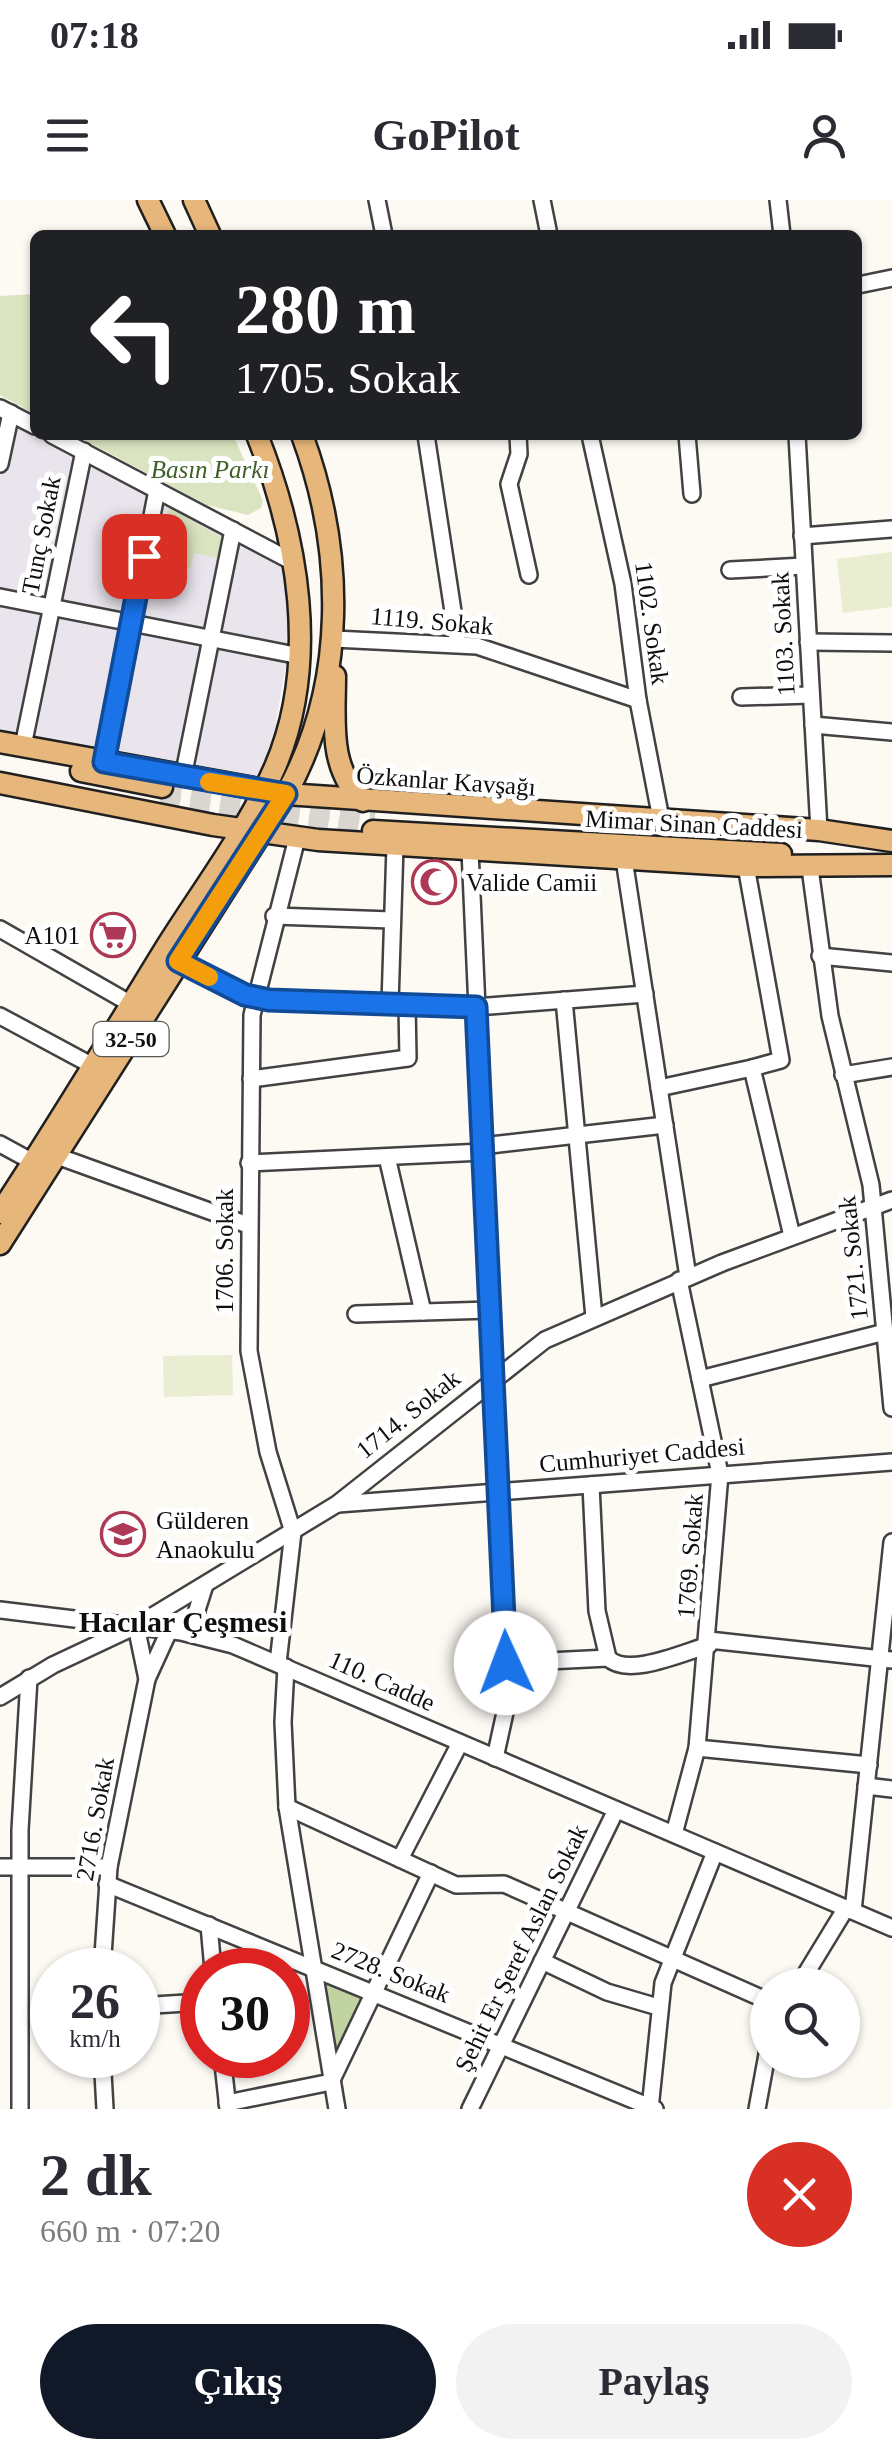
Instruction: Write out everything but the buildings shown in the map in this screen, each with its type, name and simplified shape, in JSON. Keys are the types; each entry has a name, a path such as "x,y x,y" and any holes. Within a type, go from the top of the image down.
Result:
{"main road":[{"path":"148,200 163,230"},
{"path":"194,200 208,230"},
{"name":"32-50","path":"0,1244 178,961 250,831 285,738 300,656 300,610 293,562 258,440"},
{"name":"32-50","path":"0,1212 131,1004 250,831 286,794 316,723 334,639 334,596 326,532 303,440"},
{"path":"334,639 338,764 370,816"},
{"name":"Özkanlar Kavşağı","path":"0,742 286,794 370,816 660,819 819,830 892,842"},
{"path":"0,756 161,794 0,770"},
{"path":"0,783 297,838 746,866 810,868 892,863"},
{"name":"Mimar Sinan Caddesi","path":"370,816 892,842"},
{"name":"Mimar Sinan Caddesi","path":"370,816 892,863"}],"street":[{"path":"377,200 383,230"},
{"path":"542,200 548,230"},
{"path":"778,200 781,230"},
{"path":"862,284 892,278"},
{"path":"0,464 5,410 30,423"},
{"path":"61,440 293,562"},
{"path":"427,440 458,644"},
{"path":"518,440 519,454 509,484 529,575"},
{"name":"1102. Sokak","path":"591,440 623,584 638,700 660,819"},
{"path":"687,440 692,494"},
{"name":"1103. Sokak","path":"797,440 819,830"},
{"name":"Tunç Sokak","path":"23,746 84,452"},
{"path":"104,762 157,490"},
{"path":"802,536 891,528"},
{"path":"183,777 233,530"},
{"path":"730,570 804,566"},
{"path":"0,597 300,656"},
{"name":"1119. Sokak","path":"334,639 458,644 509,654 638,700"},
{"path":"808,642 892,644"},
{"path":"741,697 811,695"},
{"path":"813,725 892,732"},
{"name":"1706. Sokak","path":"297,838 254,998 249,1350 268,1452 293,1532 282,1665 287,1807 337,2109"},
{"path":"251,1079 406,1060 411,1051 398,1004 392,920 395,846"},
{"path":"470,850 506,1663 506,1708 495,1758"},
{"name":"1769. Sokak","path":"624,860 665,1125 684,1279 720,1474 709,1642 697,1748 674,1834"},
{"path":"659,1088 780,1060 746,866"},
{"name":"1721. Sokak","path":"810,868 820,956 886,1274 885,1332 890,1353 892,1408"},
{"path":"274,916 392,920"},
{"path":"0,930 131,1004"},
{"path":"820,956 892,963"},
{"path":"178,961 254,998 476,1007 645,994"},
{"path":"564,1000 594,1317"},
{"path":"0,1016 93,1066"},
{"path":"752,1068 792,1236"},
{"path":"843,1075 892,1068"},
{"path":"250,1163 482,1149 665,1125"},
{"path":"0,1144 33,1162"},
{"path":"57,1156 248,1225"},
{"path":"386,1157 424,1312"},
{"name":"1714. Sokak","path":"0,1697 29,1678 136,1626 338,1504 494,1376 545,1340 684,1279 892,1200"},
{"path":"356,1314 490,1310"},
{"path":"700,1379 885,1332"},
{"name":"Cumhuriyet Caddesi","path":"338,1504 892,1462"},
{"path":"591,1485 597,1610 608,1658 615,1665 629,1666 709,1642 886,1660"},
{"path":"810,1968 849,1910 886,1660 892,1545"},
{"path":"197,1634 196,1610 205,1585"},
{"name":"110. Cadde","path":"0,1610 197,1634 282,1665 892,1928"},
{"name":"2716. Sokak","path":"136,1626 148,1679"},
{"name":"2716. Sokak","path":"103,1948 108,1875 148,1679 169,1631"},
{"path":"506,1663 608,1658"},
{"path":"20,2109 19,1866 29,1678"},
{"path":"400,1859 460,1743"},
{"path":"697,1748 868,1765"},
{"path":"866,1786 892,1789"},
{"path":"287,1807 462,1886 501,1883 750,1994"},
{"name":"Şehit Er Şeref Aslan Sokak","path":"470,2109 616,1810"},
{"path":"651,2108 658,2008 671,1958 716,1852"},
{"path":"0,1867 108,1875"},
{"path":"225,2078 228,2106 331,2082 431,1873"},
{"name":"2728. Sokak","path":"108,1875 208,1925 651,2108"},
{"path":"208,1925 211,1948"},
{"path":"0,1936 20,1933"},
{"path":"542,1961 607,1992 658,2008"},
{"path":"103,2078 105,2109"},
{"path":"757,2109 763,2078"}],"shaded area":[{"path":"0,415 30,431 30,440 46,440 284,568 291,636 274,733 257,781 0,737"}],"green space":[{"path":"30,294 30,411 0,395 0,296"},
{"name":"Basın Parkı","path":"84,440 235,440 263,501 261,508 248,515 207,505"},
{"path":"169,508 227,540 222,559 194,553 190,569 158,563"},
{"path":"892,552 892,607 843,613 837,559"},
{"path":"232,1355 233,1395 164,1397 163,1356"},
{"path":"328,1981 362,1996 337,2051 332,2050 324,1985"}],"tunnel":[{"path":"162,787 270,806 375,816"},
{"path":"160,801 263,820 373,831"}],"slow traffic":[{"path":"209,782 286,794 178,961 209,977"}],"place":[{"name":"Valide Camii","path":"434,882"},
{"name":"A101","path":"113,935"},
{"name":"Gülderen Anaokulu","path":"123,1534"}],"district":[{"name":"Hacılar Çeşmesi","path":"183,1621"}],"route":[{"path":"144,556 104,762 286,794 178,961 254,998 476,1007 506,1663"}]}
